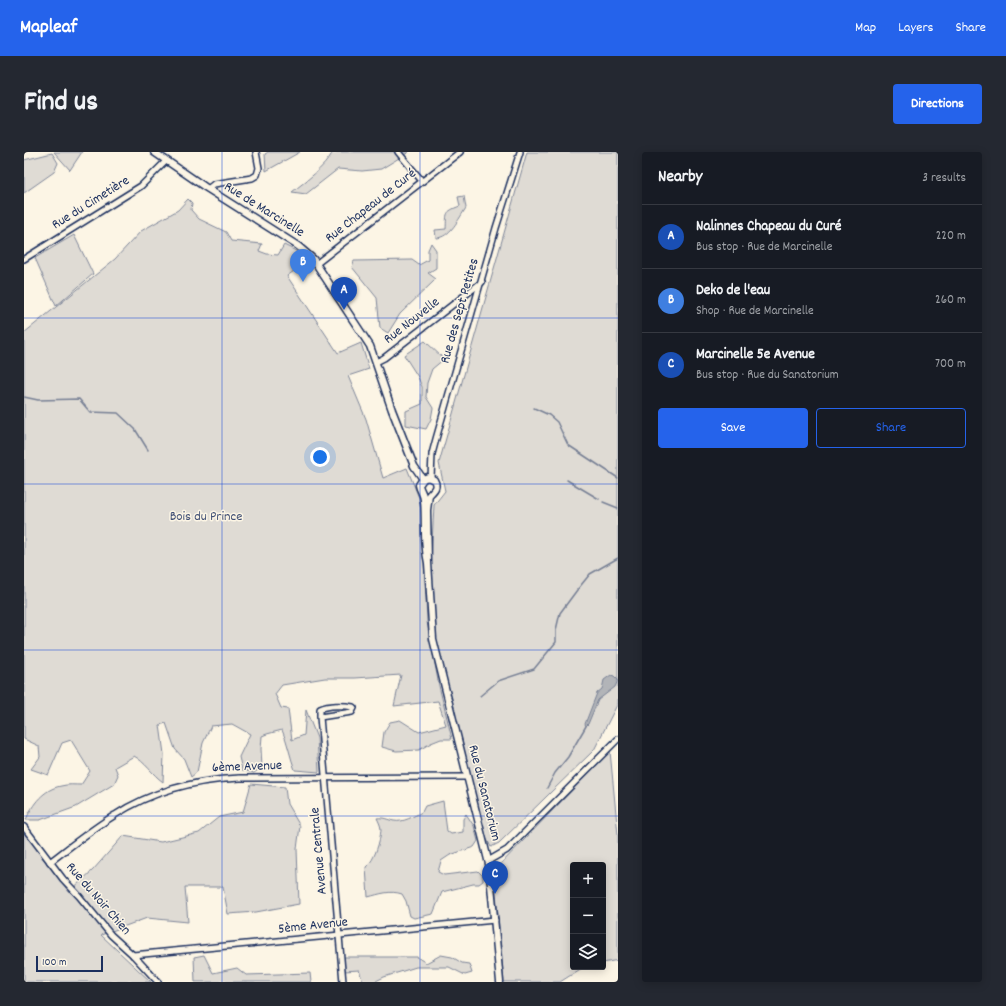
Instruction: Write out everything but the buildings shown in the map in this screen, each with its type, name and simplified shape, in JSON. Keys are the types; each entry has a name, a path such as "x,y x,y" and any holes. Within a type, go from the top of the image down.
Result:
{"street":[{"name":"Rue de Marcinelle","path":"154,152 308,254 369,345 414,466 423,479"},
{"path":"208,189 214,184 252,178 257,175 259,168 256,152"},
{"path":"398,152 422,181"},
{"name":"Rue Chapeau de Curé","path":"316,264 460,152"},
{"name":"Rue des Sept Petites","path":"431,478 432,454 482,282 496,228 520,152"},
{"name":"Rue du Cimetière","path":"24,259 141,186 166,161"},
{"name":"Rue Nouvelle","path":"376,362 384,358 482,282"},
{"path":"431,478 434,480 436,485 434,490 430,493 428,500 428,562 426,554 424,500 423,492 419,486 423,479 431,478"},
{"path":"423,492 430,493"},
{"name":"Rue du Sanatorium","path":"428,562 432,634 437,660 488,861 500,982"},
{"path":"349,706 354,708 352,712 320,717 320,709 325,707 349,706"},
{"name":"Avenue Centrale","path":"320,717 324,777 343,982"},
{"path":"488,861 507,850 618,739"},
{"name":"6ème Avenue","path":"50,862 114,815 134,804 178,787 205,781 222,779 324,777 467,777"},
{"name":"Rue du Noir Chien","path":"24,827 63,879 111,935 133,955 158,982"},
{"name":"5ème Avenue","path":"133,955 495,920"}],"green space":[{"path":"54,152 82,152 70,170"},
{"path":"268,152 300,152 266,171 265,154"},
{"path":"333,152 409,152 381,169 362,171 338,169 306,194 292,192 320,169"},
{"path":"527,152 618,152 618,703 594,750 499,843 491,847 483,832 436,646 431,563 434,505 445,491 439,463"},
{"path":"52,153 58,163 54,172 24,193 24,160"},
{"path":"464,196 466,208 457,222 446,235 436,238 435,230 446,229 447,214 451,210 460,206 458,197"},
{"name":"Bois du Prince","path":"188,199 192,203 191,210 199,219 226,232 231,241 262,244 259,251 267,254 278,255 284,245 296,251 304,264 287,276 338,353 361,343 369,369 348,376 366,419 383,478 407,468 419,498 422,517 427,622 439,686 452,739 441,739 419,750 396,751 382,747 384,732 390,722 400,720 419,732 446,725 438,701 394,706 401,675 325,678 282,685 275,694 281,708 288,709 292,740 304,735 306,710 317,738 319,772 295,770 282,730 262,736 262,767 254,773 242,770 239,757 250,734 232,724 211,726 203,743 197,772 191,777 184,759 175,749 166,723 160,725 164,754 163,782 142,761 134,756 115,767 118,775 114,784 76,807 40,820 26,820 35,803 49,790 61,786 81,785 90,771 71,740 62,743 48,775 31,769 40,757 39,746 24,739 24,333 115,259 141,231 178,210"},
{"path":"74,235 93,274 56,306 35,258"},
{"path":"431,243 436,250 436,268 428,273 436,279 400,314 388,333 380,328 377,298 352,267 354,261 412,260 419,265 428,260 428,250"},
{"path":"425,341 444,359 432,369 427,383 426,397 433,408 431,419 426,429 406,425 406,411 422,404 422,387 418,377 404,355"},
{"path":"610,751 618,835 618,960 606,962 606,862 570,862 570,970 579,970 560,982 504,982 494,871"},
{"path":"251,784 285,787 287,804 300,826 297,849 299,904 256,912 228,914 223,887 185,887 188,922 147,918 101,935 151,982 24,982 24,828 46,853 42,857 69,892 93,870 123,836 161,842 199,833 219,817 243,812"},
{"path":"443,801 447,831 451,834 463,832 463,819 466,814 474,826 478,841 474,847 450,855 441,861 438,872 444,875 478,871 483,876 483,881 479,884 473,884 442,892 433,914 414,918 410,916 406,901 402,894 389,892 368,897 366,867 372,860 380,839 381,828 377,818 384,818 392,821 405,820 422,812 425,806"},
{"path":"204,955 213,973 237,968 246,975 310,973 311,982 195,982 194,957"},
{"path":"441,955 452,957 462,963 469,964 472,973 465,975 449,967 416,967 384,977 374,982 363,982 359,970 345,971 344,957 417,957 426,963"}],"shaded area":[{"path":"611,675 618,680 615,687 598,700 586,726 585,724 597,693 602,689 604,680"}],"waterway":[{"path":"24,397 38,400 79,399 90,412 118,413 135,429 148,450"},
{"path":"534,408 549,415 557,422 568,445 618,478"},
{"path":"567,480 599,499"},
{"path":"603,502 618,508"},
{"path":"480,696 498,681 534,669 556,642 556,630 560,613 577,590 590,574 618,558"},
{"path":"547,788 555,773 568,757 586,726"}],"place":[{"name":"Deko de l'eau","path":"303,282"},
{"name":"Nalinnes Chapeau du Curé","path":"344,310"},
{"name":"Marcinelle 5e Avenue","path":"495,894"}]}
